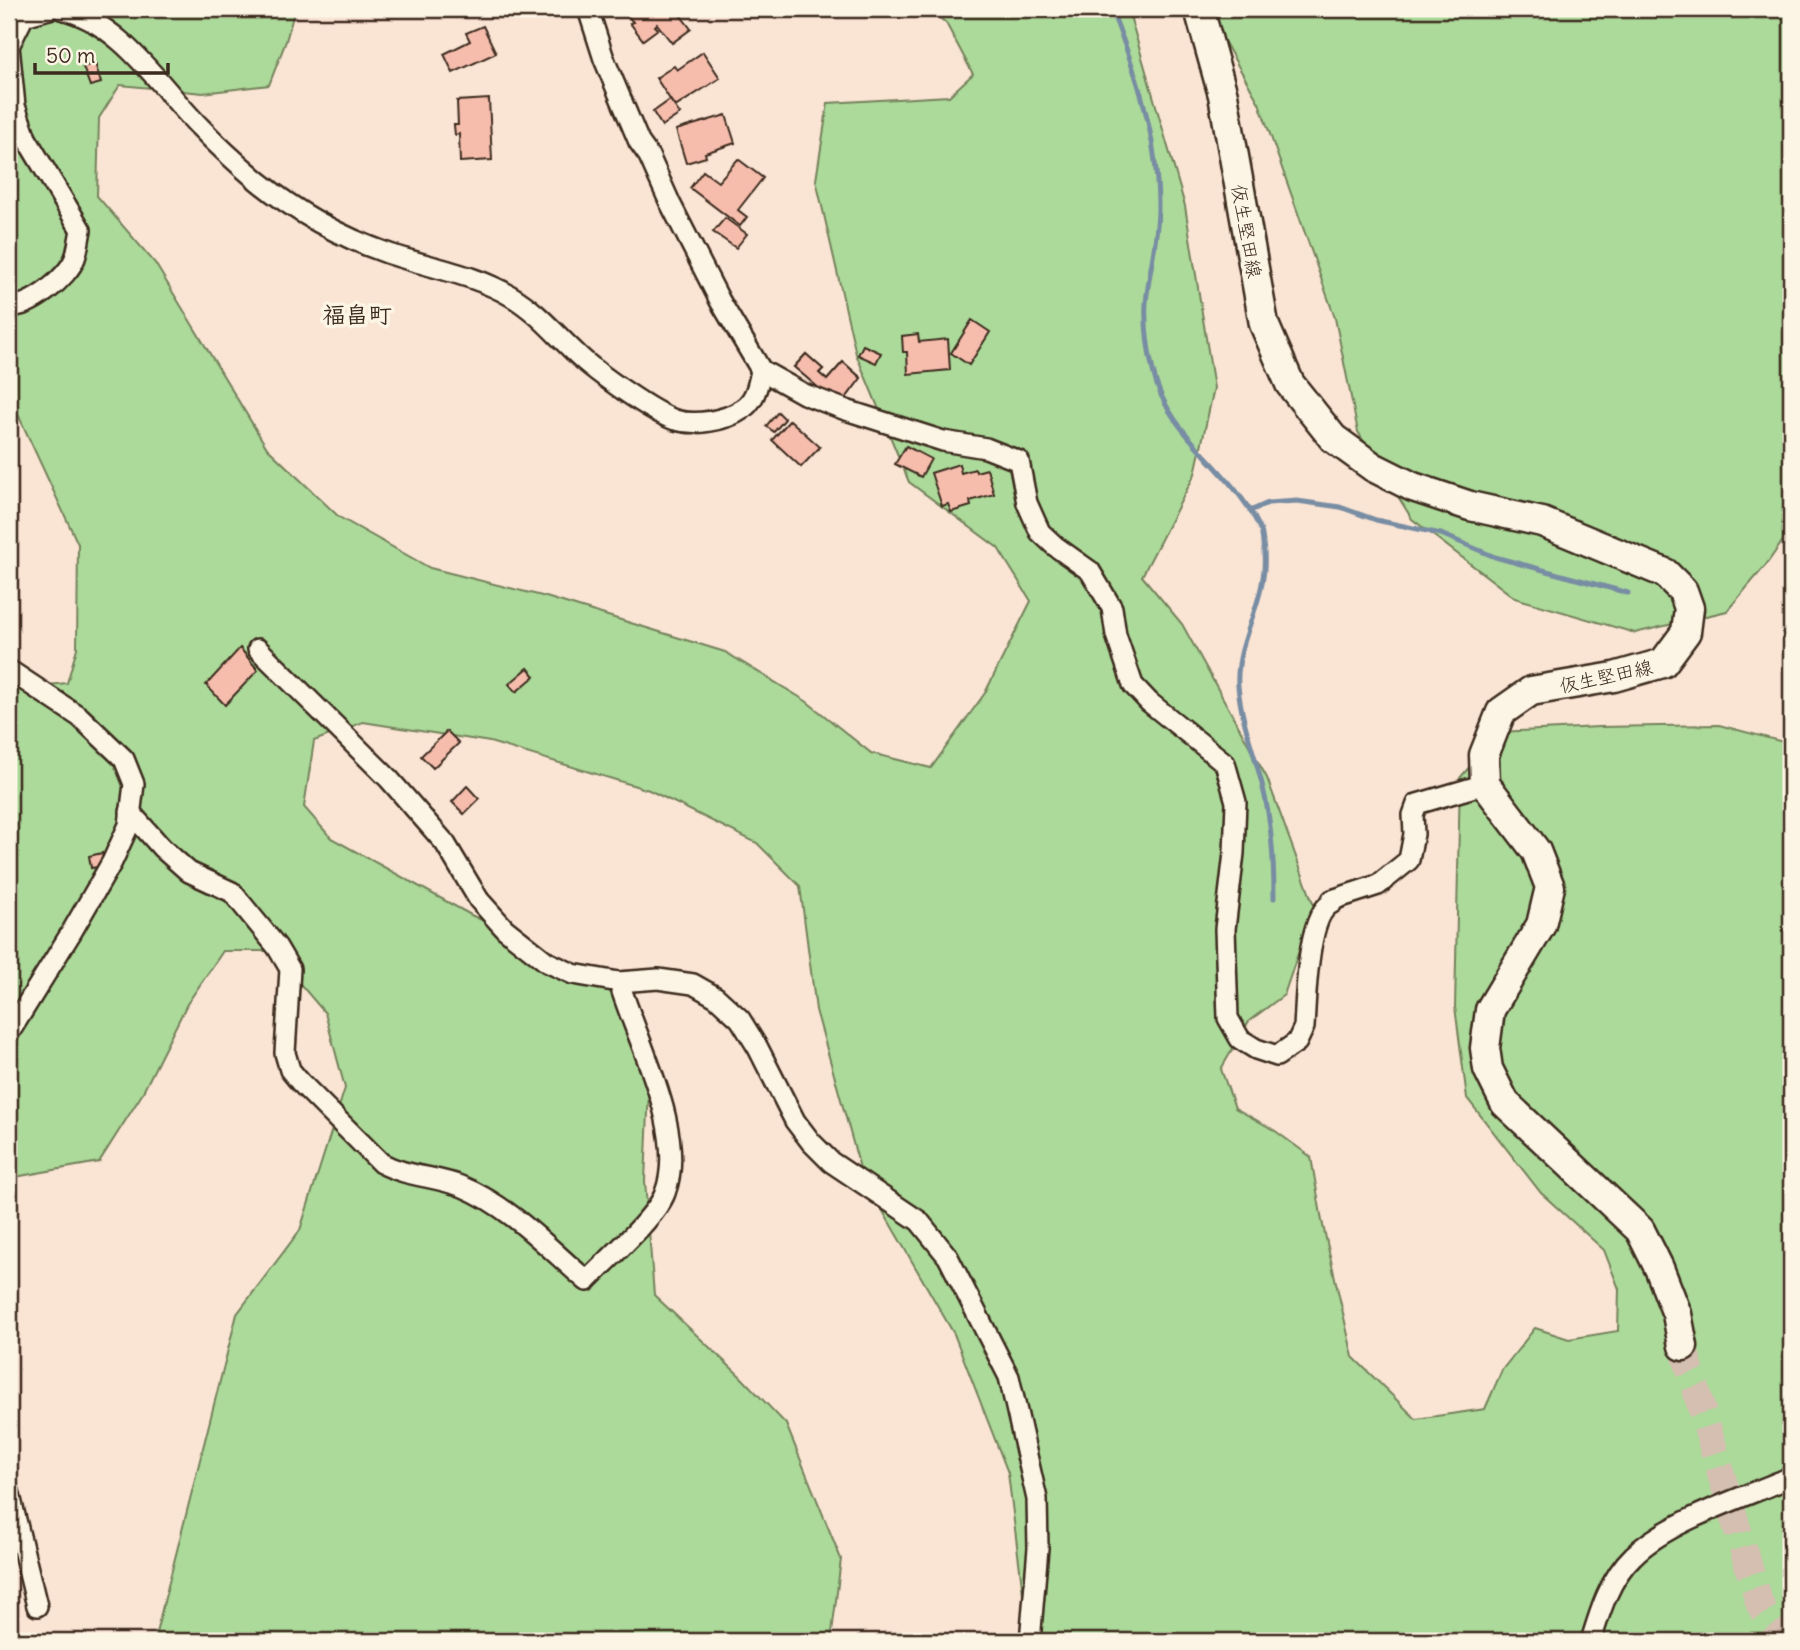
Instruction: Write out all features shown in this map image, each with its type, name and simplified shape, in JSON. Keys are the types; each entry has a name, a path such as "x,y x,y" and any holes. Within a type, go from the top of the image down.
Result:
{"main road":[{"name":"仮生堅田線","path":"1199,9 1223,95 1264,324 1290,384 1333,438 1373,467 1413,487 1470,506 1542,522 1665,573 1683,592 1689,608 1686,632 1663,663 1614,677 1531,691 1501,712 1485,755 1485,784"},
{"path":"1485,784 1536,850 1550,887 1541,925 1490,1010 1485,1048 1488,1069 1505,1103 1640,1230 1660,1268 1677,1314 1684,1346"}],"street":[{"path":"9,306 14,307 41,295 54,285 75,260 81,230 26,138 15,106 9,46 24,16 50,9"},
{"path":"61,9 72,11 103,29 135,56 199,127 258,181 300,212 386,253 473,280 510,295 542,320 579,356 644,404 676,420 709,423 741,412 757,393 761,370"},
{"path":"588,9 604,59 639,142 649,156 720,301 761,370 804,394 846,410 943,441 986,448 1019,461 1027,503 1040,532 1090,571 1112,608 1116,635 1133,685 1149,702 1225,763 1236,802 1234,853 1225,929 1228,1018 1240,1039 1256,1049 1277,1056 1297,1042 1304,1027 1315,925 1326,906 1332,903 1332,900 1378,885 1409,860 1417,804 1485,784"},
{"path":"258,649 390,779 445,843 479,900 505,929 547,962 573,974 619,982 658,979 693,984 716,997 740,1019 795,1121 811,1142 831,1162 919,1221 948,1257 1009,1377 1037,1499 1038,1548 1030,1641"},
{"path":"9,670 80,717 124,759 134,784 128,825 105,874 9,1033"},
{"path":"130,812 162,848 189,872 232,892 277,947 290,969 285,1053 290,1070 300,1082 381,1163 397,1171 461,1185 495,1202 587,1281 642,1224 665,1194 672,1156 658,1089 629,1017 619,982"},
{"path":"1591,1641 1603,1604 1614,1582 1633,1556 1667,1530 1791,1477"},
{"path":"9,1491 37,1606"}],"green space":[{"path":"9,9 295,9 269,85 203,93 120,85 99,118 97,196 155,263 267,448 339,517 430,568 546,597 725,652 806,701 871,753 931,768 985,693 1031,601 998,548 909,482 856,354 816,180 828,103 949,96 973,74 946,23 928,9 1128,9 1185,206 1214,388 1195,474 1142,576 1182,624 1267,778 1314,906 1284,995 1249,1021 1221,1069 1235,1108 1274,1130 1311,1157 1322,1221 1353,1357 1416,1419 1485,1409 1502,1370 1535,1328 1569,1339 1618,1331 1619,1289 1604,1250 1541,1193 1467,1098 1455,1007 1460,778 1499,732 1719,725 1791,744 1791,1641 1026,1641 1028,1634 1008,1473 954,1334 862,1175 816,1010 800,886 757,843 649,790 490,742 363,722 314,741 304,807 331,838 471,915 614,982 650,1065 645,1181 654,1295 740,1376 786,1424 841,1559 831,1641 154,1641 237,1314 300,1230 345,1088 325,1013 272,951 223,951 187,1004 141,1096 99,1162 9,1178 9,674 29,687 67,683 77,648 78,544 9,395"},
{"path":"1206,9 1791,9 1791,529 1766,565 1727,611 1635,633 1515,598 1412,519 1358,432 1335,318 1259,103"}],"building":[{"path":"626,9 679,9 678,12 691,29 672,43 657,24 655,26 658,29 643,40 630,23 633,22 626,14 629,12"},
{"path":"483,26 496,53 453,73 444,54 470,41 466,33"},
{"path":"703,52 720,78 675,107 656,78 674,66 677,70"},
{"path":"95,63 101,83 90,86 83,67"},
{"path":"489,99 492,160 460,162 459,134 455,135 454,125 458,125 457,101"},
{"path":"670,100 680,114 662,126 653,112"},
{"path":"726,115 735,143 686,163 676,130"},
{"path":"738,159 763,178 738,210 747,217 740,226 690,188 703,171 718,182"},
{"path":"725,218 747,234 736,248 713,232"},
{"path":"972,320 990,332 969,365 951,353"},
{"path":"918,334 919,342 948,339 950,370 908,374 907,352 903,352 902,336"},
{"path":"863,345 881,353 876,363 858,355"},
{"path":"806,354 823,369 819,373 827,380 843,362 861,378 840,406 794,367"},
{"path":"806,354 823,369 819,373 827,380 843,362 861,378 840,406 794,367"},
{"path":"778,412 785,419 774,432 766,426"},
{"path":"790,420 820,447 801,467 772,440"},
{"path":"906,446 931,459 921,477 895,464"},
{"path":"959,464 961,473 987,469 994,494 970,501 971,506 951,512 948,504 942,506 931,473"},
{"path":"240,648 258,670 225,705 206,685"},
{"path":"528,668 535,676 516,692 509,684"},
{"path":"447,731 459,743 433,768 421,756"},
{"path":"467,786 479,799 464,814 452,802"},
{"path":"102,853 105,866 91,868 89,856"}],"waterway":[{"path":"1111,9 1137,82 1154,156 1158,220 1146,311 1153,371 1172,415 1186,435 1235,490 1249,509 1262,536 1264,570 1257,604 1241,652 1238,686 1242,712 1269,815 1274,898"},
{"path":"1250,511 1268,503 1297,501 1340,507 1376,520 1441,534 1495,557 1628,593"}],"tunnel":[{"path":"1683,1346 1760,1605 1783,1641"}],"district":[{"name":"福畠町","path":"357,314"}]}
